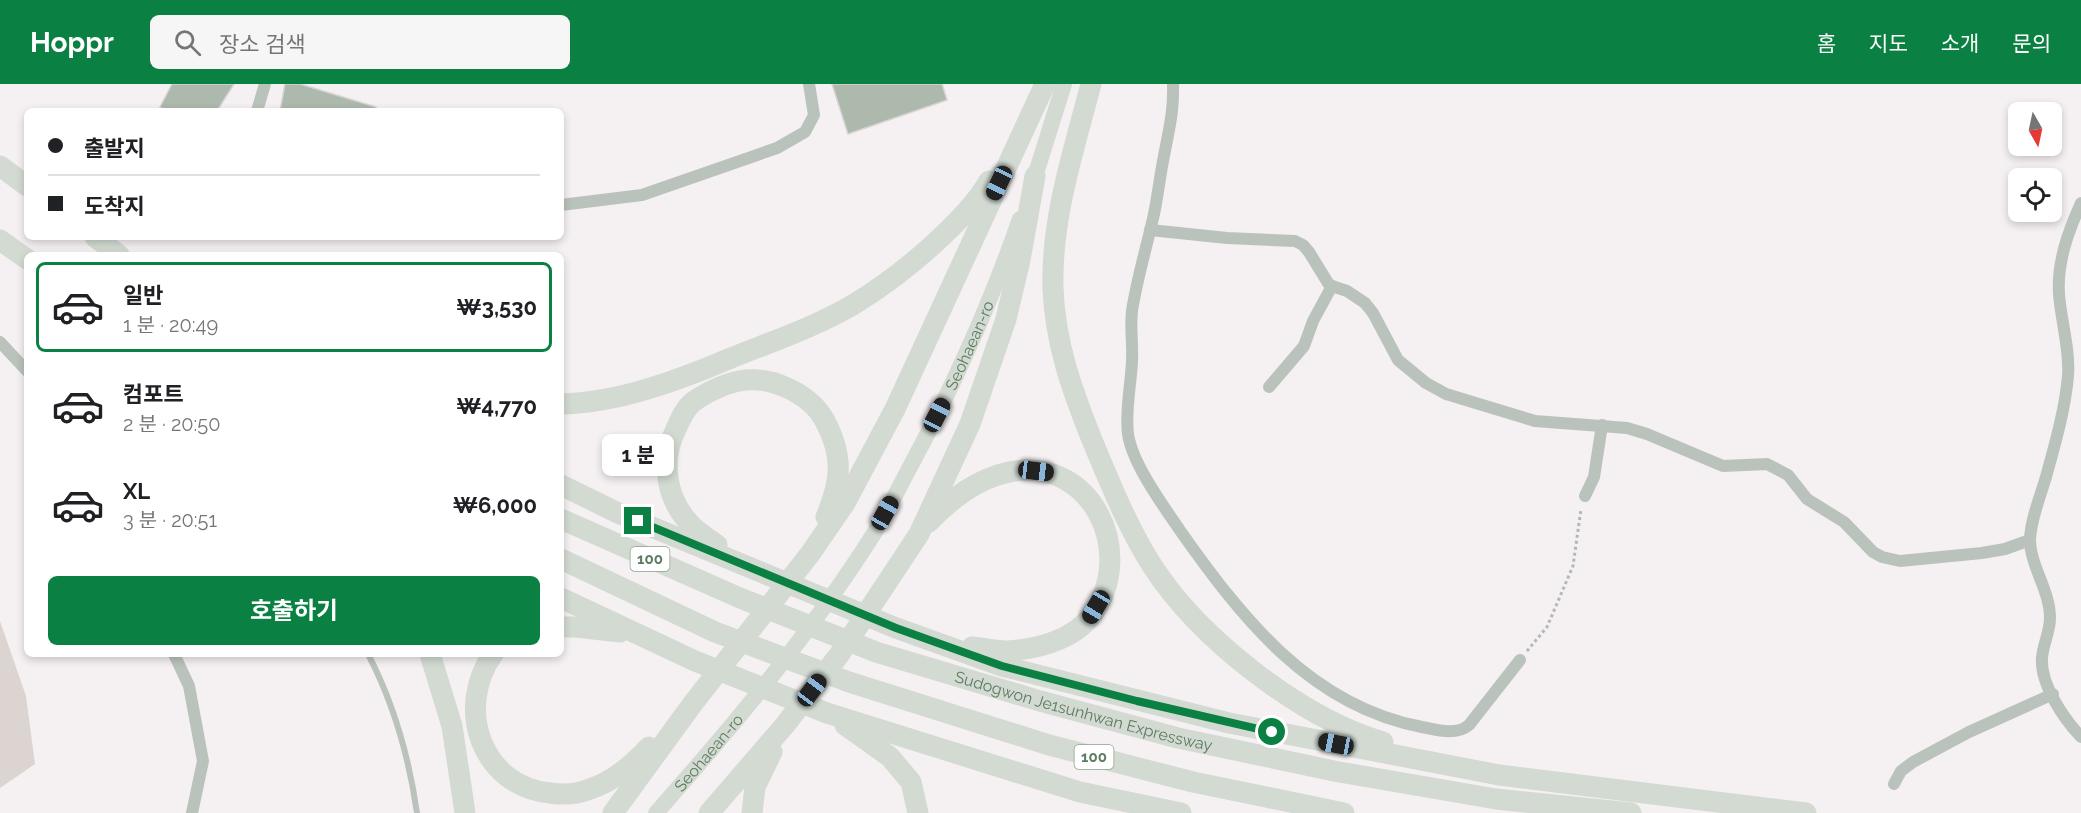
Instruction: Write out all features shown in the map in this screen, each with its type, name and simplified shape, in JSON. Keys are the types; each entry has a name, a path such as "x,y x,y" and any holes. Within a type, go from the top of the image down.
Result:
{"highway":[{"path":"1091,84 1062,195 1054,245 1053,288 1058,332 1066,374 1079,407 1124,513 1154,567 1198,622 1241,661 1299,704 1358,734 1499,775"},
{"path":"564,404 632,394 789,335 854,304 908,267 947,232 981,195 1042,91"},
{"path":"613,813 694,702 810,554 845,503 895,409 1042,91"},
{"path":"0,166 24,184"},
{"path":"709,813 785,725 839,655 919,534 970,424 1006,319 1020,260 1035,176"},
{"path":"0,240 24,257"},
{"path":"99,240 115,252"},
{"path":"759,571 692,527 678,509 669,485 667,463 669,443 691,403 718,388 740,380 764,381 785,386 805,398 821,414 832,435 839,476 832,502 810,554"},
{"path":"906,632 973,647 1007,651 1045,645 1070,634 1090,618 1102,596 1108,577 1110,558 1107,533 1098,512 1086,495 1068,479 1049,472 1024,469 1000,474 976,483 940,511 919,534"},
{"path":"564,486 618,513 906,632 1002,666 1241,725 1499,775 1806,813"},
{"name":"Sudogwon Je1sunhwan Expressway","path":"564,520 740,598 876,652 1040,701 1178,738 1339,772 1496,799 1631,813"},
{"name":"100","path":"564,560 715,632 849,682 1049,745 1193,782 1344,813"},
{"path":"564,599 695,661 827,713 1080,792 1180,813"},
{"path":"564,627 634,633"},
{"path":"431,657 452,726 465,813"},
{"path":"491,657 477,683 474,712 480,737 492,761 509,780 537,792 562,795 589,790 616,777 637,761 694,702"},
{"path":"827,713 891,757 910,783 918,813"},
{"path":"752,813 755,787 785,725"}],"main road":[{"name":"Seohaean-ro","path":"656,813 794,650 874,534 964,362 1000,277 1064,84"}],"street":[{"path":"258,108 266,84"},
{"path":"564,205 642,195 777,148 805,132 814,115 809,84"},
{"path":"1173,84 1173,116 1132,312 1132,359 1127,422 1130,443 1151,488 1205,566 1236,607 1261,634 1302,672 1356,705 1385,718 1454,732 1464,729 1475,718 1520,660"},
{"path":"2081,202 2063,252 2059,281 2068,370 2065,397 2030,540 2049,604 2050,620 2042,662 2045,677 2060,711 2081,737"},
{"path":"1150,230 1227,238 1295,241 1309,252 1332,286 1347,291 1365,303 1373,313 1398,360 1426,383 1446,394 1529,420 1627,428 1723,466 1767,464 1788,475 1807,499 1844,522 1874,552 1891,559 1909,560 1982,553 2011,548 2030,540"},
{"path":"1269,387 1304,346 1313,321 1332,286"},
{"path":"0,342 24,368"},
{"path":"1585,496 1594,477 1602,425"},
{"path":"175,657 189,686 203,761 192,813"},
{"path":"1894,784 1900,771 1913,762 1969,732 2053,694"}],"lane":[{"path":"370,657 379,674 400,730 417,813"}],"path":[{"path":"1520,660 1547,627 1573,566 1585,496"}],"shaded area":[{"path":"0,621 26,696 35,764 0,788"}],"building":[{"path":"172,84 234,84 219,108 160,107"},
{"path":"285,84 300,84 376,107 376,108 281,108"},
{"path":"832,84 942,84 947,100 848,134"}],"route":[{"path":"638,521 896,628 1002,666 1137,701 1272,732"}]}
